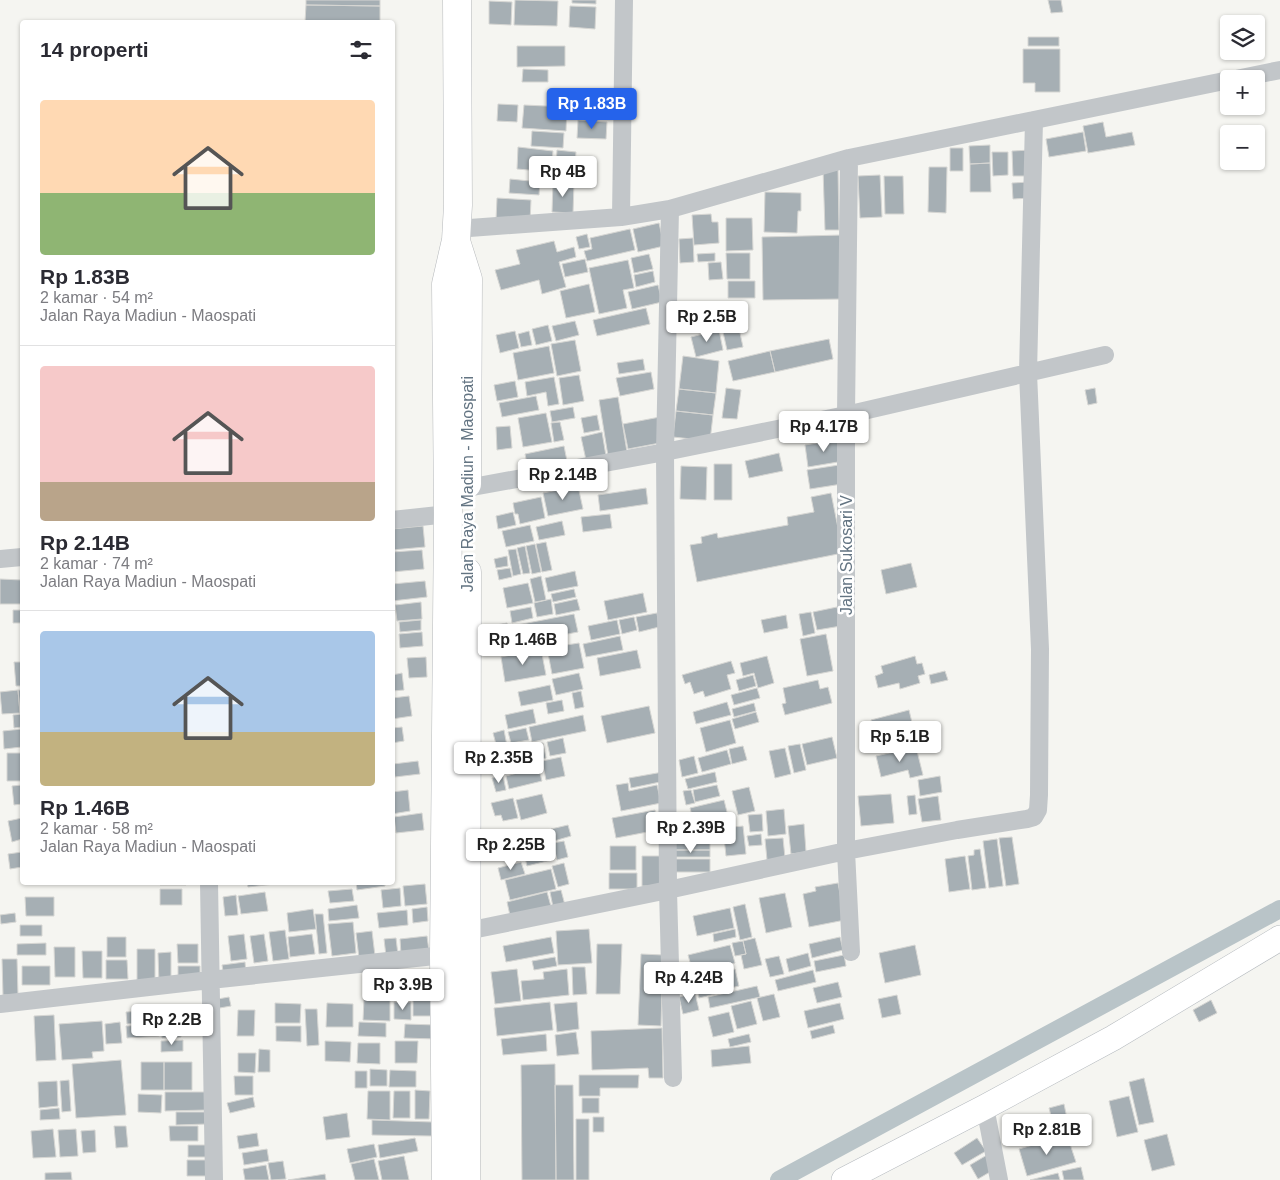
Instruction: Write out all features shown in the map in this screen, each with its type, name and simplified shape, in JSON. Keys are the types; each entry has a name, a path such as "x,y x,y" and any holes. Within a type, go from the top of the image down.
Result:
{"highway":[{"name":"Jalan Raya Madiun - Maospati","path":"457,0 458,204 456,234 446,284 448,514 456,791 467,931 466,1180"},
{"name":"Jalan Raya Madiun - Maospati","path":"446,1180 444,955 456,791 467,488 468,279 456,234"}],"street":[{"path":"621,217 624,0"},
{"path":"1265,73 1280,70"},
{"path":"456,234 621,217 670,209 849,158 1220,82"},
{"path":"467,931 846,851 957,830 1027,820 1034,817 1038,810 1039,795 1040,648 1028,374 1034,120"},
{"name":"Jalan Sukosari V","path":"849,158 846,415 846,851 851,952"},
{"path":"670,209 665,452 668,890 673,1078"},
{"path":"467,488 665,452 846,415 1105,356"},
{"path":"395,520 448,514"},
{"path":"0,558 20,557"},
{"path":"210,885 214,1180"},
{"path":"844,1180 1113,1038 1280,938"},
{"path":"0,1004 444,955"},
{"path":"985,1107 999,1180"}],"building":[{"path":"306,0 380,0 380,6 306,5"},
{"path":"515,0 558,1 557,26 514,25"},
{"path":"572,0 596,0 596,4 572,3"},
{"path":"1048,0 1061,0 1063,12 1051,13"},
{"path":"489,1 512,2 511,25 489,24"},
{"path":"306,5 380,6 380,20 305,20"},
{"path":"570,6 596,7 595,29 569,27"},
{"path":"1028,37 1059,37 1059,46 1028,46"},
{"path":"517,46 565,46 565,66 517,67"},
{"path":"1023,49 1060,49 1060,92 1035,92 1035,83 1023,83"},
{"path":"523,69 548,70 548,82 522,82"},
{"path":"498,104 518,105 517,122 497,121"},
{"path":"524,105 567,107 566,131 522,128"},
{"path":"578,120 607,122 606,139 577,138"},
{"path":"1103,122 1106,137 1132,132 1135,145 1088,153 1083,126"},
{"path":"532,131 564,133 563,148 531,146"},
{"path":"1083,132 1086,151 1049,157 1046,139"},
{"path":"990,145 990,163 970,164 969,146"},
{"path":"518,147 553,151 551,172 517,169"},
{"path":"950,148 963,148 963,171 950,171"},
{"path":"557,150 576,152 574,179 555,178"},
{"path":"1031,150 1032,176 1013,176 1012,151"},
{"path":"992,152 1008,152 1008,175 993,176"},
{"path":"990,163 991,192 970,192 970,164"},
{"path":"929,167 947,167 946,213 928,212"},
{"path":"838,168 839,230 825,230 823,169"},
{"path":"880,175 882,217 860,218 858,176"},
{"path":"884,176 903,176 904,214 885,214"},
{"path":"510,179 540,182 539,195 509,193"},
{"path":"553,182 574,183 573,213 552,212"},
{"path":"1030,182 1031,198 1013,199 1012,183"},
{"path":"765,192 801,193 801,211 798,211 797,233 764,232"},
{"path":"497,198 531,200 530,222 496,220"},
{"path":"711,214 712,222 718,222 719,243 694,245 692,215"},
{"path":"726,218 752,218 753,250 726,251"},
{"path":"659,223 664,246 638,252 633,229"},
{"path":"630,229 635,250 587,261 584,251 592,249 590,238"},
{"path":"587,234 590,247 579,249 576,237"},
{"path":"843,235 844,299 763,300 762,237"},
{"path":"693,238 694,262 680,263 679,239"},
{"path":"554,241 557,252 574,247 576,257 559,262 566,287 542,294 539,280 501,290 495,270 520,264 516,250"},
{"path":"715,253 715,261 698,262 697,254"},
{"path":"726,253 750,253 750,279 727,279"},
{"path":"649,254 653,269 634,273 631,258"},
{"path":"585,259 588,272 565,277 562,264"},
{"path":"628,260 634,288 623,290 627,308 599,314 589,268"},
{"path":"721,262 723,279 709,280 708,263"},
{"path":"653,271 655,282 636,287 634,275"},
{"path":"728,281 755,281 755,298 728,298"},
{"path":"589,284 595,312 566,318 560,291"},
{"path":"658,285 662,302 632,309 628,292"},
{"path":"646,308 650,324 597,336 593,320"},
{"path":"737,319 743,347 727,350 721,323"},
{"path":"575,321 579,335 556,341 552,326"},
{"path":"548,325 552,341 536,345 532,329"},
{"path":"719,330 723,350 696,357 691,337"},
{"path":"515,331 519,348 500,353 496,335"},
{"path":"529,331 532,345 521,347 518,334"},
{"path":"829,339 833,359 775,372 770,351"},
{"path":"575,340 581,371 557,376 551,344"},
{"path":"549,346 554,373 518,380 513,353"},
{"path":"770,351 775,372 733,381 728,361"},
{"path":"683,356 719,361 716,393 679,389"},
{"path":"643,359 645,370 619,374 617,363"},
{"path":"651,372 654,389 620,396 616,378"},
{"path":"579,375 584,401 563,405 559,378"},
{"path":"554,377 559,404 548,406 546,392 527,396 525,382"},
{"path":"515,381 518,397 497,401 494,385"},
{"path":"726,388 741,390 737,419 722,418"},
{"path":"1095,388 1097,403 1088,405 1085,390"},
{"path":"679,389 716,393 713,415 676,411"},
{"path":"536,396 539,410 502,417 499,403"},
{"path":"618,397 627,452 608,456 599,400"},
{"path":"573,407 575,418 552,422 550,411"},
{"path":"676,411 713,415 710,441 673,437"},
{"path":"546,413 552,442 523,447 518,418"},
{"path":"597,415 600,430 584,433 581,418"},
{"path":"660,417 665,442 628,449 623,424"},
{"path":"560,422 564,440 554,442 551,423"},
{"path":"510,426 512,448 497,450 496,427"},
{"path":"602,432 606,456 586,460 581,437"},
{"path":"841,439 844,461 808,467 805,445"},
{"path":"564,446 568,466 529,474 525,454"},
{"path":"779,453 783,471 749,478 745,461"},
{"path":"714,464 732,464 732,500 714,500"},
{"path":"839,465 842,484 810,489 807,470"},
{"path":"681,466 707,467 706,500 680,499"},
{"path":"578,486 583,509 548,516 543,493"},
{"path":"646,488 648,504 600,511 598,495"},
{"path":"831,493 843,553 697,582 690,545 702,543 701,537 717,533 718,538 788,525 787,517 814,512 811,497"},
{"path":"541,497 545,518 520,524 518,514 515,514 513,503"},
{"path":"513,512 516,525 498,529 496,516"},
{"path":"610,514 612,528 583,532 581,517"},
{"path":"562,521 565,535 539,540 536,527"},
{"path":"530,525 534,541 506,547 502,531"},
{"path":"423,526 425,547 395,550 395,529"},
{"path":"546,542 552,570 542,572 536,544"},
{"path":"535,544 541,572 532,574 526,546"},
{"path":"525,546 530,573 523,574 517,548"},
{"path":"516,549 521,574 513,576 508,550"},
{"path":"422,550 424,569 395,572 395,552"},
{"path":"507,556 508,566 496,568 494,559"},
{"path":"911,563 917,587 886,594 881,570"},
{"path":"510,568 512,577 499,580 497,570"},
{"path":"575,571 578,586 548,592 545,578"},
{"path":"541,576 546,600 535,602 530,579"},
{"path":"0,579 20,580 20,604 0,604"},
{"path":"425,581 427,597 395,601 395,584"},
{"path":"528,583 533,603 507,608 503,588"},
{"path":"574,589 576,597 553,602 551,594"},
{"path":"643,593 647,612 608,620 604,601"},
{"path":"551,599 553,614 537,617 534,603"},
{"path":"577,599 580,610 556,615 554,604"},
{"path":"421,602 422,619 397,621 395,605"},
{"path":"531,607 533,618 512,623 510,611"},
{"path":"837,607 841,626 817,630 813,612"},
{"path":"13,610 20,610 20,623 13,623"},
{"path":"811,612 815,633 803,636 799,614"},
{"path":"657,613 659,627 639,632 636,617"},
{"path":"574,614 578,632 515,644 512,626"},
{"path":"786,615 788,628 764,633 761,620"},
{"path":"634,617 637,630 622,634 619,620"},
{"path":"421,620 421,630 400,632 399,622"},
{"path":"617,620 620,634 591,640 588,626"},
{"path":"507,623 510,636 494,639 491,626"},
{"path":"422,632 423,646 400,648 399,634"},
{"path":"826,634 833,671 807,676 800,639"},
{"path":"620,636 623,650 586,657 583,644"},
{"path":"579,643 584,668 552,674 547,648"},
{"path":"541,649 546,675 505,682 501,657"},
{"path":"637,650 641,668 600,676 597,658"},
{"path":"767,656 774,683 758,688 754,673 743,676 740,663"},
{"path":"915,656 917,664 922,663 925,674 918,676 920,683 900,689 899,683 878,688 875,676 883,673 881,666"},
{"path":"426,657 427,677 409,678 407,658"},
{"path":"731,661 735,673 727,675 731,689 705,697 703,691 694,694 690,682 685,684 682,675"},
{"path":"14,662 20,662 20,686 16,686"},
{"path":"945,671 948,680 931,684 929,675"},
{"path":"402,673 404,690 395,691 395,674"},
{"path":"579,673 583,689 556,695 552,679"},
{"path":"753,675 756,686 739,691 736,680"},
{"path":"818,680 820,689 828,687 832,703 785,715 782,704 786,703 783,688"},
{"path":"550,685 553,700 521,706 518,692"},
{"path":"757,688 760,698 734,705 731,695"},
{"path":"18,690 20,713 2,714 0,692"},
{"path":"18,690 20,690 20,713"},
{"path":"581,691 584,707 575,709 572,693"},
{"path":"409,696 412,716 395,719 395,698"},
{"path":"562,700 564,711 548,714 546,703"},
{"path":"727,702 731,715 696,724 693,712"},
{"path":"754,703 756,711 734,717 732,709"},
{"path":"649,706 655,733 607,743 601,716"},
{"path":"533,709 536,723 508,729 505,715"},
{"path":"909,710 914,731 902,734 901,729 875,736 871,720"},
{"path":"756,712 759,722 735,729 732,719"},
{"path":"20,714 20,727 14,728 13,715"},
{"path":"583,715 586,731 532,742 529,727"},
{"path":"730,720 736,743 706,752 700,728"},
{"path":"402,727 404,741 395,742 395,728"},
{"path":"526,728 529,740 511,743 508,732"},
{"path":"20,729 20,747 4,749 3,731"},
{"path":"504,730 507,746 497,748 493,733"},
{"path":"832,737 837,758 807,765 802,744"},
{"path":"563,738 566,753 550,756 547,742"},
{"path":"543,743 546,758 518,764 515,749"},
{"path":"800,744 806,770 794,773 788,746"},
{"path":"743,746 747,760 732,764 729,749"},
{"path":"916,747 923,775 910,778 908,770 881,777 876,756"},
{"path":"785,748 791,774 775,778 769,751"},
{"path":"727,750 731,764 702,772 698,758"},
{"path":"7,753 20,753 20,781 7,781"},
{"path":"514,755 516,765 497,770 494,759"},
{"path":"694,756 698,773 682,777 679,760"},
{"path":"561,757 565,776 546,780 542,761"},
{"path":"418,761 420,774 395,777 395,764"},
{"path":"537,762 542,781 509,789 506,776 521,772 520,766"},
{"path":"663,772 665,781 631,788 629,778"},
{"path":"715,772 717,782 688,789 685,779"},
{"path":"503,776 506,790 496,792 492,778"},
{"path":"940,776 942,792 920,796 918,780"},
{"path":"628,783 629,791 657,785 661,803 621,811 616,785"},
{"path":"20,785 20,804 14,805 12,786"},
{"path":"717,785 720,796 695,802 693,790"},
{"path":"749,787 755,811 738,815 732,791"},
{"path":"408,790 410,811 395,814 395,792"},
{"path":"691,790 695,803 686,805 683,791"},
{"path":"542,794 547,813 521,820 516,800"},
{"path":"891,794 894,823 861,826 858,796"},
{"path":"915,795 917,814 909,815 907,796"},
{"path":"938,796 941,820 922,822 918,799"},
{"path":"513,798 518,818 503,821 501,815 495,816 491,803"},
{"path":"724,800 728,816 694,824 690,808"},
{"path":"784,809 786,834 768,836 766,811"},
{"path":"655,810 658,830 616,838 612,818"},
{"path":"422,813 424,830 396,833 395,817"},
{"path":"762,814 763,831 750,832 748,815"},
{"path":"20,818 20,840 12,842 8,821"},
{"path":"804,824 806,852 791,854 788,826"},
{"path":"568,825 571,836 554,841 551,829"},
{"path":"743,826 746,854 726,856 723,828"},
{"path":"674,828 700,828 700,840 674,840"},
{"path":"548,830 555,859 527,866 520,837"},
{"path":"511,834 514,844 501,847 499,836"},
{"path":"761,834 762,845 749,846 747,836"},
{"path":"1012,837 1019,884 1006,886 999,838"},
{"path":"783,838 785,858 767,860 765,839"},
{"path":"997,839 1003,886 989,888 983,841"},
{"path":"564,841 568,857 557,860 553,843"},
{"path":"710,841 710,850 672,850 672,842"},
{"path":"610,846 636,846 636,870 610,870"},
{"path":"980,849 986,888 972,890 968,856 974,855 974,850"},
{"path":"672,850 710,850 710,857 672,857"},
{"path":"20,852 20,867 10,869 8,854"},
{"path":"642,856 665,856 665,886 642,886"},
{"path":"965,856 970,889 949,892 945,859"},
{"path":"675,859 710,859 710,872 675,872"},
{"path":"521,862 525,874 501,880 498,868"},
{"path":"564,863 569,884 558,887 552,866"},
{"path":"551,869 556,889 510,900 505,880"},
{"path":"609,873 637,873 637,889 609,889"},
{"path":"838,883 845,920 809,927 803,894 816,891 815,887"},
{"path":"425,884 427,904 405,906 403,886"},
{"path":"248,885 266,885 248,887"},
{"path":"356,885 385,885 385,886 357,890"},
{"path":"400,888 401,906 383,908 381,890"},
{"path":"160,889 182,889 182,905 160,905"},
{"path":"352,889 354,901 330,903 328,891"},
{"path":"561,890 566,909 554,912 550,892"},
{"path":"265,892 268,911 241,914 238,896"},
{"path":"547,892 552,910 511,920 507,902"},
{"path":"785,893 792,927 766,933 759,898"},
{"path":"236,895 238,915 225,916 223,897"},
{"path":"25,897 54,897 54,916 26,916"},
{"path":"745,904 752,937 740,940 733,907"},
{"path":"357,905 359,918 329,921 328,909"},
{"path":"427,907 428,921 413,923 412,909"},
{"path":"730,908 734,928 697,936 693,916"},
{"path":"313,909 316,929 289,932 287,913"},
{"path":"407,910 408,925 379,928 377,913"},
{"path":"15,913 16,922 1,924 0,915"},
{"path":"315,914 323,914 327,953 319,954"},
{"path":"353,922 356,953 332,956 328,924"},
{"path":"20,925 42,925 42,936 20,936"},
{"path":"589,929 592,963 558,965 556,931"},
{"path":"735,929 736,937 714,942 713,934"},
{"path":"285,930 289,959 273,961 269,932"},
{"path":"372,931 375,956 359,958 356,933"},
{"path":"244,934 247,959 231,961 228,936"},
{"path":"264,934 268,961 254,963 250,936"},
{"path":"312,934 315,954 290,957 288,937"},
{"path":"427,936 429,951 401,954 400,939"},
{"path":"107,937 126,937 126,957 107,957"},
{"path":"551,937 554,953 506,962 503,946"},
{"path":"840,937 843,950 812,958 809,944"},
{"path":"396,938 398,955 386,956 384,939"},
{"path":"755,938 762,965 744,969 741,955 746,954 743,941"},
{"path":"743,941 746,954 735,956 732,943"},
{"path":"46,943 46,955 17,955 17,944"},
{"path":"177,944 198,944 198,963 178,963"},
{"path":"597,944 622,944 620,994 596,994"},
{"path":"730,945 735,963 693,973 688,955"},
{"path":"915,945 921,975 885,983 879,953"},
{"path":"54,947 75,947 75,977 55,977"},
{"path":"137,949 155,949 155,981 137,981"},
{"path":"82,951 102,951 102,978 83,978"},
{"path":"171,952 171,984 159,984 158,953"},
{"path":"808,953 811,966 789,972 786,959"},
{"path":"641,954 663,955 661,1026 638,1025"},
{"path":"844,955 846,966 816,972 814,961"},
{"path":"779,956 784,974 770,977 765,959"},
{"path":"555,957 557,966 534,970 532,961"},
{"path":"2,959 17,959 18,995 3,995"},
{"path":"106,960 127,960 128,979 106,979"},
{"path":"245,962 246,974 224,977 222,965"},
{"path":"22,966 50,966 50,985 22,985"},
{"path":"178,966 200,966 200,981 178,981"},
{"path":"572,967 585,967 587,994 573,995"},
{"path":"517,969 521,1001 495,1004 491,972"},
{"path":"567,969 569,995 523,1000 521,981 544,979 543,972"},
{"path":"735,969 739,986 726,989 722,972"},
{"path":"813,970 816,982 778,991 775,980"},
{"path":"720,977 723,992 699,998 696,982"},
{"path":"427,978 428,995 378,997 377,981"},
{"path":"838,982 842,997 817,1003 813,988"},
{"path":"757,986 760,997 710,1008 708,997"},
{"path":"695,993 699,1010 683,1014 679,997"},
{"path":"774,994 780,1017 763,1021 757,998"},
{"path":"897,995 901,1014 882,1018 878,999"},
{"path":"229,997 231,1006 214,1009 212,1000"},
{"path":"364,999 390,1000 390,1021 363,1020"},
{"path":"413,1000 434,1000 434,1016 413,1016"},
{"path":"1211,1000 1217,1013 1199,1022 1193,1010"},
{"path":"751,1001 757,1024 737,1029 731,1006"},
{"path":"394,1002 411,1002 411,1020 394,1019"},
{"path":"550,1002 553,1030 497,1036 494,1008"},
{"path":"577,1002 579,1029 557,1032 554,1004"},
{"path":"275,1003 301,1004 300,1023 275,1023"},
{"path":"327,1003 353,1004 353,1027 326,1027"},
{"path":"840,1003 844,1019 808,1028 804,1011"},
{"path":"305,1009 317,1009 319,1045 307,1046"},
{"path":"156,1010 157,1022 127,1024 126,1012"},
{"path":"161,1010 180,1010 181,1037 162,1038"},
{"path":"238,1010 255,1010 254,1036 237,1036"},
{"path":"206,1011 208,1033 185,1035 184,1012"},
{"path":"729,1012 734,1032 713,1037 708,1017"},
{"path":"54,1015 56,1060 36,1061 34,1016"},
{"path":"102,1021 104,1051 92,1052 93,1058 62,1060 59,1024"},
{"path":"120,1022 122,1043 106,1044 105,1024"},
{"path":"359,1022 386,1023 386,1037 358,1036"},
{"path":"158,1024 159,1036 127,1038 126,1026"},
{"path":"405,1024 436,1025 436,1039 404,1038"},
{"path":"833,1025 835,1033 812,1039 810,1031"},
{"path":"276,1026 301,1026 301,1042 276,1041"},
{"path":"662,1028 663,1078 649,1078 648,1068 592,1070 591,1031"},
{"path":"576,1032 579,1054 557,1056 555,1035"},
{"path":"546,1034 547,1051 503,1055 501,1039"},
{"path":"749,1034 751,1042 730,1047 728,1039"},
{"path":"183,1040 183,1051 161,1052 161,1041"},
{"path":"325,1041 351,1042 350,1062 325,1061"},
{"path":"395,1041 418,1041 417,1063 395,1063"},
{"path":"358,1043 380,1043 380,1064 357,1063"},
{"path":"749,1046 751,1063 712,1067 711,1050"},
{"path":"259,1049 270,1050 270,1072 258,1072"},
{"path":"238,1053 256,1053 255,1073 238,1072"},
{"path":"121,1060 126,1115 76,1118 72,1064"},
{"path":"141,1062 164,1062 164,1090 141,1090"},
{"path":"164,1062 192,1062 192,1090 164,1090"},
{"path":"555,1064 556,1180 522,1180 521,1065"},
{"path":"370,1069 387,1070 387,1086 370,1086"},
{"path":"390,1070 416,1071 416,1087 389,1087"},
{"path":"355,1071 367,1071 367,1088 355,1088"},
{"path":"579,1075 639,1075 638,1088 600,1088 600,1096 579,1096"},
{"path":"234,1076 253,1076 253,1095 235,1095"},
{"path":"1144,1078 1154,1122 1139,1125 1129,1082"},
{"path":"69,1080 71,1111 62,1112 60,1081"},
{"path":"57,1081 58,1106 39,1108 38,1082"},
{"path":"555,1085 573,1085 574,1180 556,1180"},
{"path":"415,1090 430,1091 429,1119 415,1119"},
{"path":"368,1091 390,1091 390,1120 367,1119"},
{"path":"394,1091 410,1091 410,1118 393,1118"},
{"path":"165,1092 207,1092 207,1110 165,1111"},
{"path":"138,1094 162,1095 161,1113 138,1112"},
{"path":"1129,1096 1138,1132 1117,1137 1109,1101"},
{"path":"253,1097 255,1107 230,1113 227,1103"},
{"path":"582,1098 599,1098 599,1113 582,1113"},
{"path":"1064,1104 1069,1128 1055,1131 1049,1108"},
{"path":"59,1108 60,1119 40,1120 40,1110"},
{"path":"176,1112 207,1112 207,1124 176,1125"},
{"path":"347,1113 350,1137 326,1140 323,1117"},
{"path":"593,1117 604,1117 604,1132 593,1132"},
{"path":"576,1119 589,1119 589,1180 576,1180"},
{"path":"372,1120 432,1122 432,1136 372,1135"},
{"path":"114,1126 126,1126 128,1147 116,1148"},
{"path":"169,1126 198,1126 198,1141 170,1141"},
{"path":"53,1129 56,1157 33,1158 31,1131"},
{"path":"76,1129 78,1156 60,1157 58,1130"},
{"path":"95,1130 96,1152 83,1153 81,1131"},
{"path":"257,1133 259,1146 239,1149 237,1136"},
{"path":"1167,1134 1175,1165 1152,1171 1144,1140"},
{"path":"1067,1135 1076,1162 1027,1176 1019,1149"},
{"path":"415,1138 418,1151 380,1158 378,1145"},
{"path":"977,1138 986,1151 962,1165 954,1153"},
{"path":"374,1144 377,1157 350,1163 347,1149"},
{"path":"188,1145 208,1145 208,1157 188,1157"},
{"path":"267,1149 269,1161 244,1165 242,1153"},
{"path":"987,1155 995,1169 978,1179 970,1165"},
{"path":"404,1156 409,1180 382,1180 378,1161"},
{"path":"374,1159 379,1180 355,1180 351,1164"},
{"path":"187,1160 208,1160 209,1176 187,1176"},
{"path":"283,1161 286,1179 271,1180 268,1163"},
{"path":"266,1165 269,1180 245,1180 243,1169"},
{"path":"1081,1167 1084,1180 1064,1180 1062,1171"},
{"path":"71,1172 72,1180 45,1180 45,1173"},
{"path":"1058,1173 1060,1180 1030,1180"},
{"path":"325,1174 326,1180 288,1180"}],"waterway":[{"path":"779,1180 1280,909"}]}
